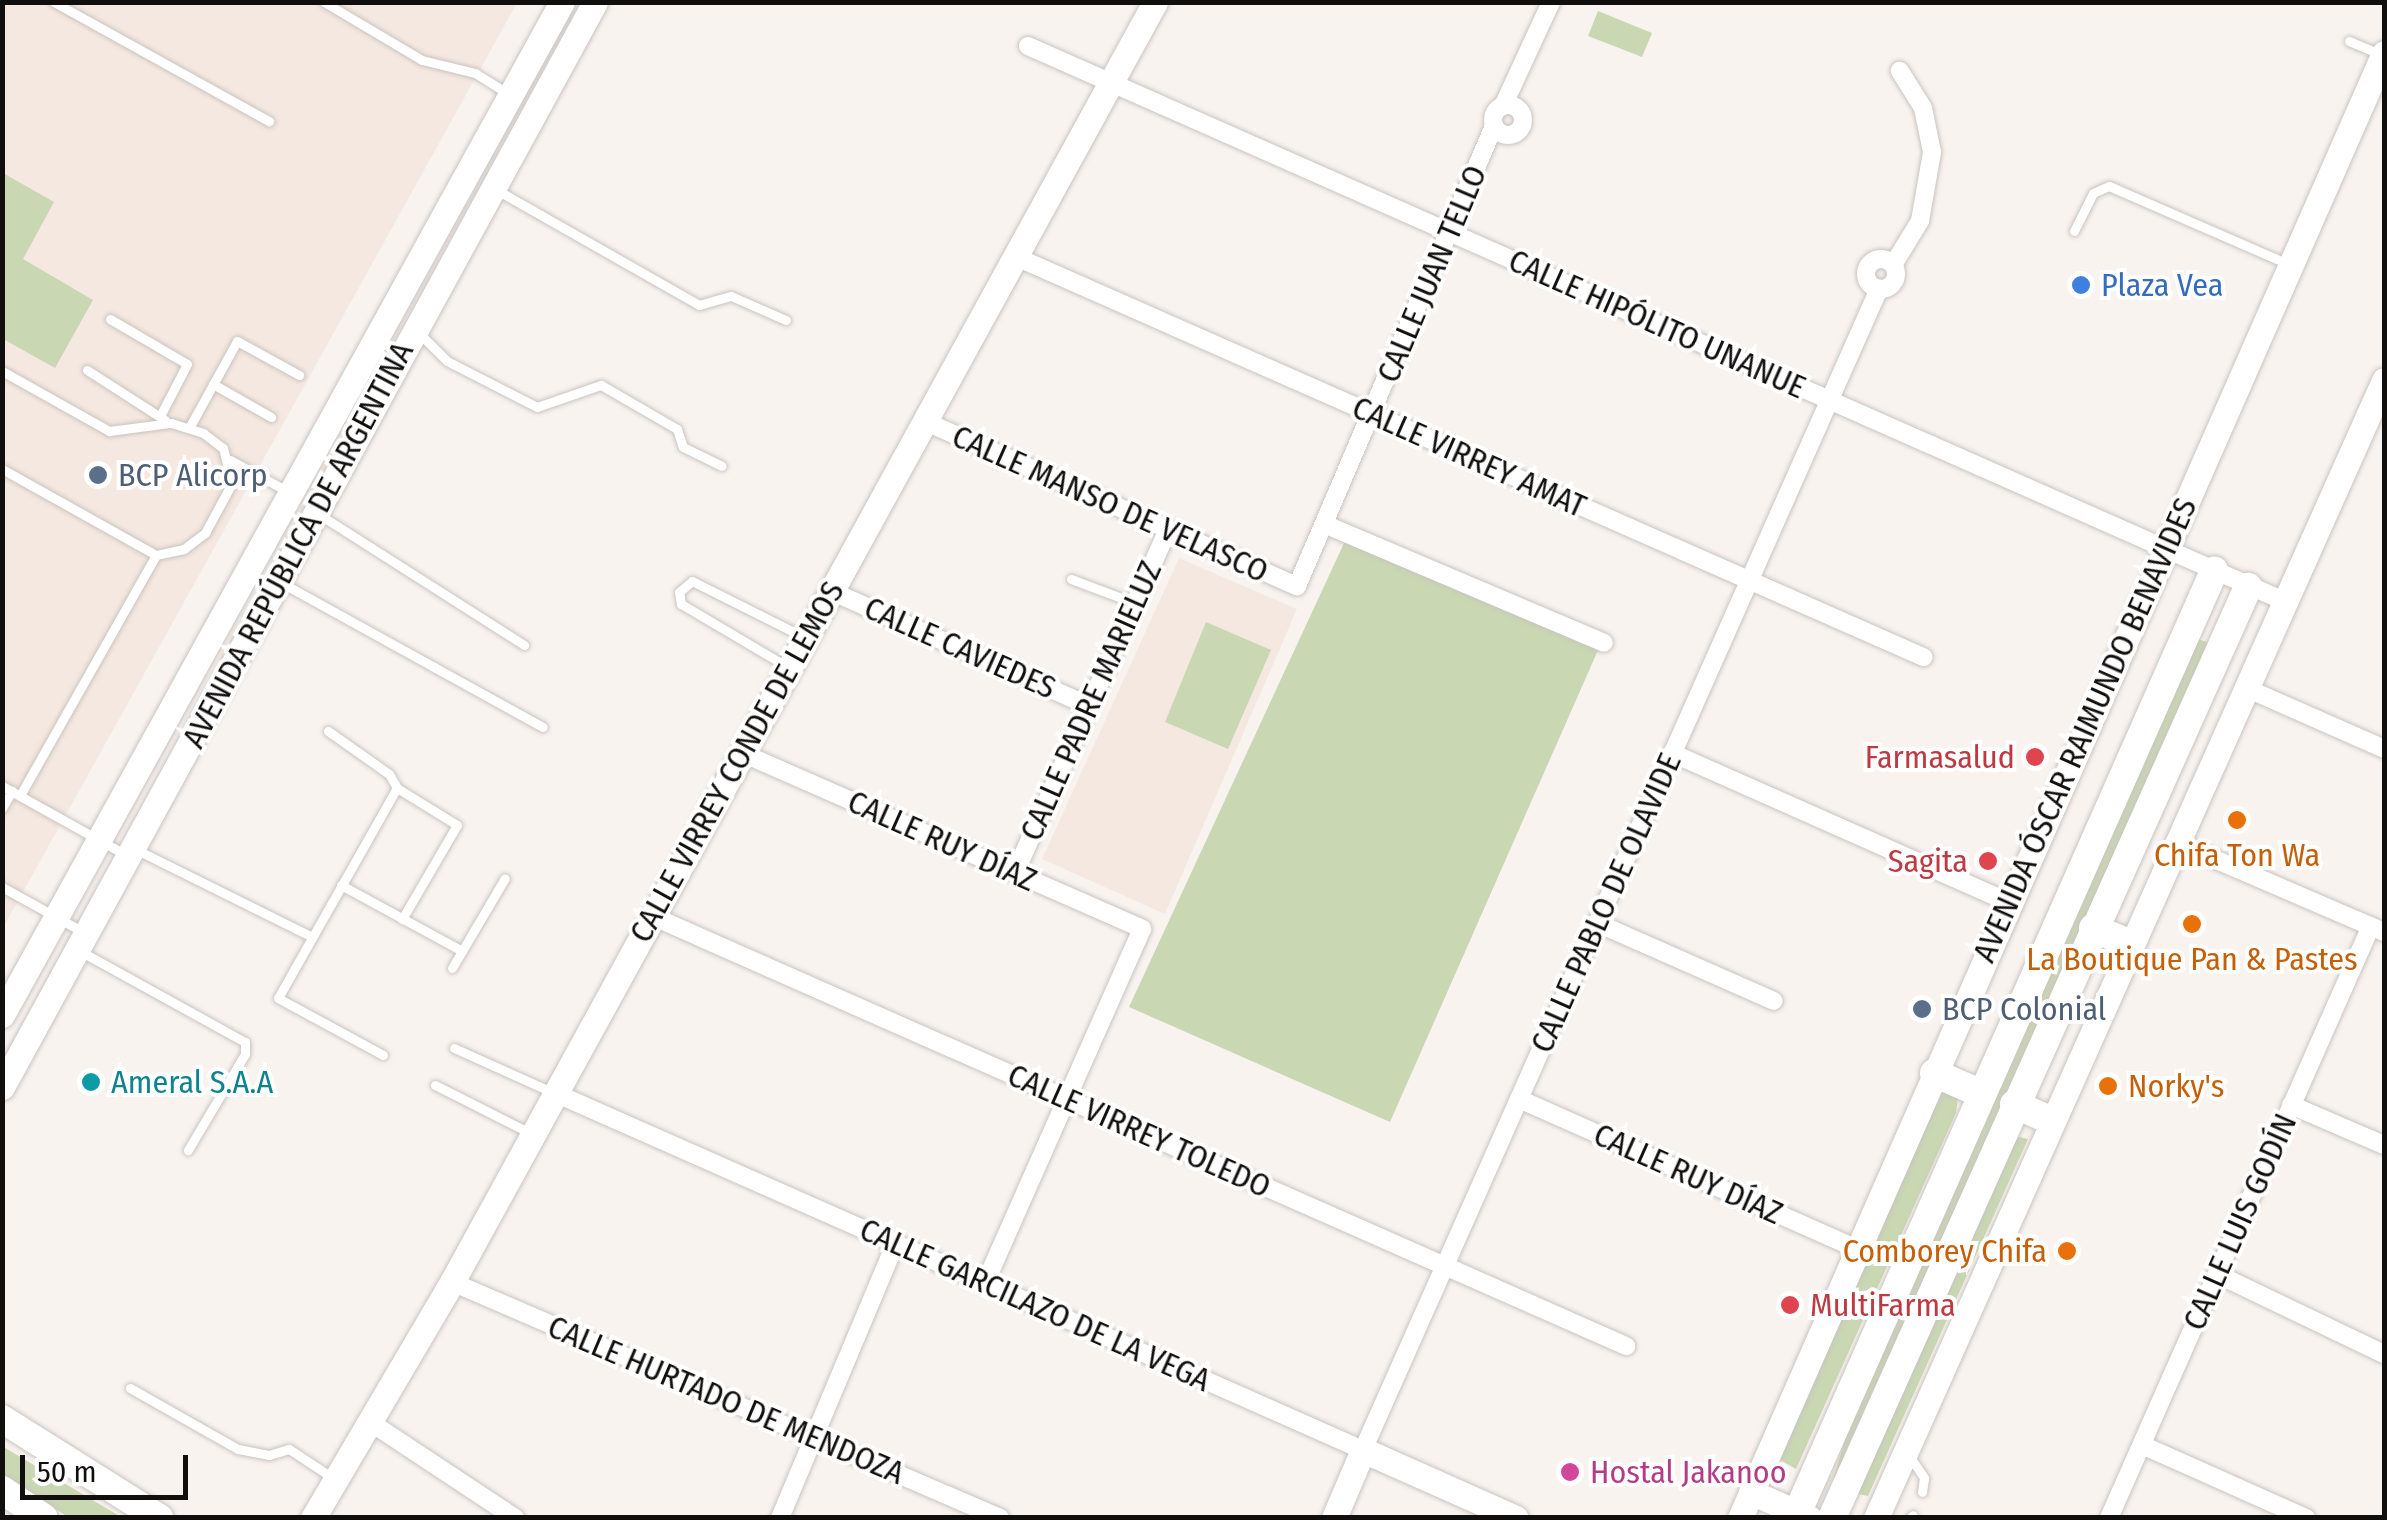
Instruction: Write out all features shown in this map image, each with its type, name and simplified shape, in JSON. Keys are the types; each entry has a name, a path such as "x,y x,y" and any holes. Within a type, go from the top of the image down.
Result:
{"main road":[{"name":"AVENIDA REPÚBLICA DE ARGENTINA","path":"2,1015 562,2"},
{"name":"AVENIDA REPÚBLICA DE ARGENTINA","path":"2,1087 595,2"},
{"name":"CALLE VIRREY CONDE DE LEMOS","path":"313,1518 452,1282 1155,2"},
{"name":"AVENIDA ÓSCAR RAIMUNDO BENAVIDES","path":"1740,1518 2384,55"},
{"path":"475,160 496,181"},
{"path":"362,364 389,376"},
{"path":"1876,1518 2129,943 2384,380"},
{"path":"304,469 330,483"},
{"name":"AVENIDA ÓSCAR RAIMUNDO BENAVIDES","path":"1800,1516 2214,571"},
{"path":"1832,1518 2092,928 2248,586"},
{"path":"2092,928 2129,943"},
{"path":"1934,1073 1982,1094"},
{"path":"2014,1104 2050,1120"},
{"path":"2,1419 159,1518"},
{"name":"CALLE PABLO DE OLAVIDE","path":"1334,1518 1363,1450"},
{"name":"CALLE GARCILAZO DE LA VEGA","path":"1363,1450 1516,1518"},
{"path":"2,1490 44,1518"},
{"path":"1751,1492 1800,1516"}],"street":[{"name":"CALLE JUAN TELLO","path":"1296,586 1453,234 1494,126 1551,2"},
{"name":"CALLE HIPÓLITO UNANUE","path":"1028,46 2286,602"},
{"name":"CALLE PABLO DE OLAVIDE","path":"1363,1450 1878,289 1866,279 1867,268 1879,259 1894,265 1920,221 1932,152 1924,108 1900,72"},
{"name":"CALLE JUAN TELLO","path":"1494,126 1510,135 1522,127 1521,112 1503,106"},
{"name":"CALLE VIRREY AMAT","path":"1014,256 1923,657"},
{"name":"CALLE MANSO DE VELASCO","path":"924,421 1296,586"},
{"path":"1324,524 1604,643"},
{"name":"CALLE PADRE MARIELUZ","path":"1015,873 1168,529"},
{"name":"CALLE CAVIEDES","path":"830,592 1089,706"},
{"path":"2246,688 2384,748"},
{"name":"CALLE RUY DÍAZ","path":"742,753 1142,929 1067,1098"},
{"path":"1672,753 2009,902"},
{"path":"2176,842 2378,929"},
{"name":"CALLE VIRREY TOLEDO","path":"652,916 1626,1346"},
{"path":"1597,923 1774,1002"},
{"name":"CALLE LUIS GODÍN","path":"2110,1518 2292,1105 2378,929"},
{"name":"CALLE GARCILAZO DE LA VEGA","path":"555,1094 1363,1450"},
{"path":"985,1283 1067,1098"},
{"name":"CALLE RUY DÍAZ","path":"1519,1099 1857,1249"},
{"path":"2292,1105 2384,1146"},
{"path":"780,1518 895,1244"},
{"path":"2217,1274 2384,1354"},
{"name":"CALLE HURTADO DE MENDOZA","path":"452,1282 1000,1518"},
{"path":"370,1422 515,1518"},
{"path":"2142,1445 2306,1518"}],"lane":[{"path":"54,2 270,121"},
{"path":"324,2 422,60 475,73 510,96"},
{"path":"2350,41 2384,55"},
{"path":"496,181 699,305 731,296 786,320"},
{"path":"2074,231 2093,193 2109,186 2290,265"},
{"path":"110,320 187,364 160,416"},
{"path":"415,329 447,361 536,406 601,384 677,429 683,447 722,466"},
{"path":"189,428 236,341 299,375"},
{"path":"2,469 156,555 184,549 205,533 232,483 230,460 223,448 189,428 171,423 87,370"},
{"path":"2,371 110,431 171,423"},
{"path":"213,384 271,417"},
{"path":"230,460 291,493"},
{"path":"315,511 524,645"},
{"path":"2,808 156,555"},
{"path":"1071,580 1135,603"},
{"path":"278,581 543,727"},
{"path":"789,667 681,604 678,592 692,581 805,637"},
{"path":"328,731 389,774 397,788 457,828 402,918"},
{"path":"382,1055 279,1002 397,788"},
{"path":"11,791 99,840 312,937"},
{"path":"452,968 505,878"},
{"path":"341,885 462,951"},
{"path":"2,887 56,917 83,942 245,1042 245,1054 188,1150"},
{"path":"454,1048 555,1094"},
{"path":"434,1085 533,1134"},
{"path":"130,1388 238,1449 269,1455 289,1449 336,1480"},
{"path":"1905,1449 1924,1478 1922,1492"}],"shaded area":[{"path":"3,3 517,3 3,928"},
{"path":"1179,558 1297,609 1165,914 1042,859"}],"green space":[{"path":"1598,11 1652,33 1642,57 1588,36"},
{"path":"3,173 54,202 23,259 93,300 55,368 3,339"},
{"path":"1345,541 1599,648 1390,1122 1129,1007"},
{"path":"1206,622 1271,650 1228,749 1165,722"},
{"path":"2194,638 2210,643 1833,1481 1860,1386"},
{"path":"1946,1091 1958,1098 1956,1113 1796,1469 1775,1457 1931,1097"},
{"path":"2028,1139 1868,1496 1853,1493 2009,1141"},
{"path":"2,1446 121,1517 68,1517 3,1475"}],"place":[{"name":"Plaza Vea","path":"2081,285"},
{"name":"BCP Alicorp","path":"98,475"},
{"name":"Farmasalud","path":"2035,757"},
{"name":"Chifa Ton Wa","path":"2237,820"},
{"name":"Sagita","path":"1988,861"},
{"name":"La Boutique Pan & Pastes","path":"2192,924"},
{"name":"BCP Colonial","path":"1922,1009"},
{"name":"Ameral S.A.A","path":"91,1082"},
{"name":"Norky's","path":"2108,1086"},
{"name":"Comborey Chifa","path":"2067,1251"},
{"name":"MultiFarma","path":"1790,1305"},
{"name":"Hostal Jakanoo","path":"1570,1472"}]}
